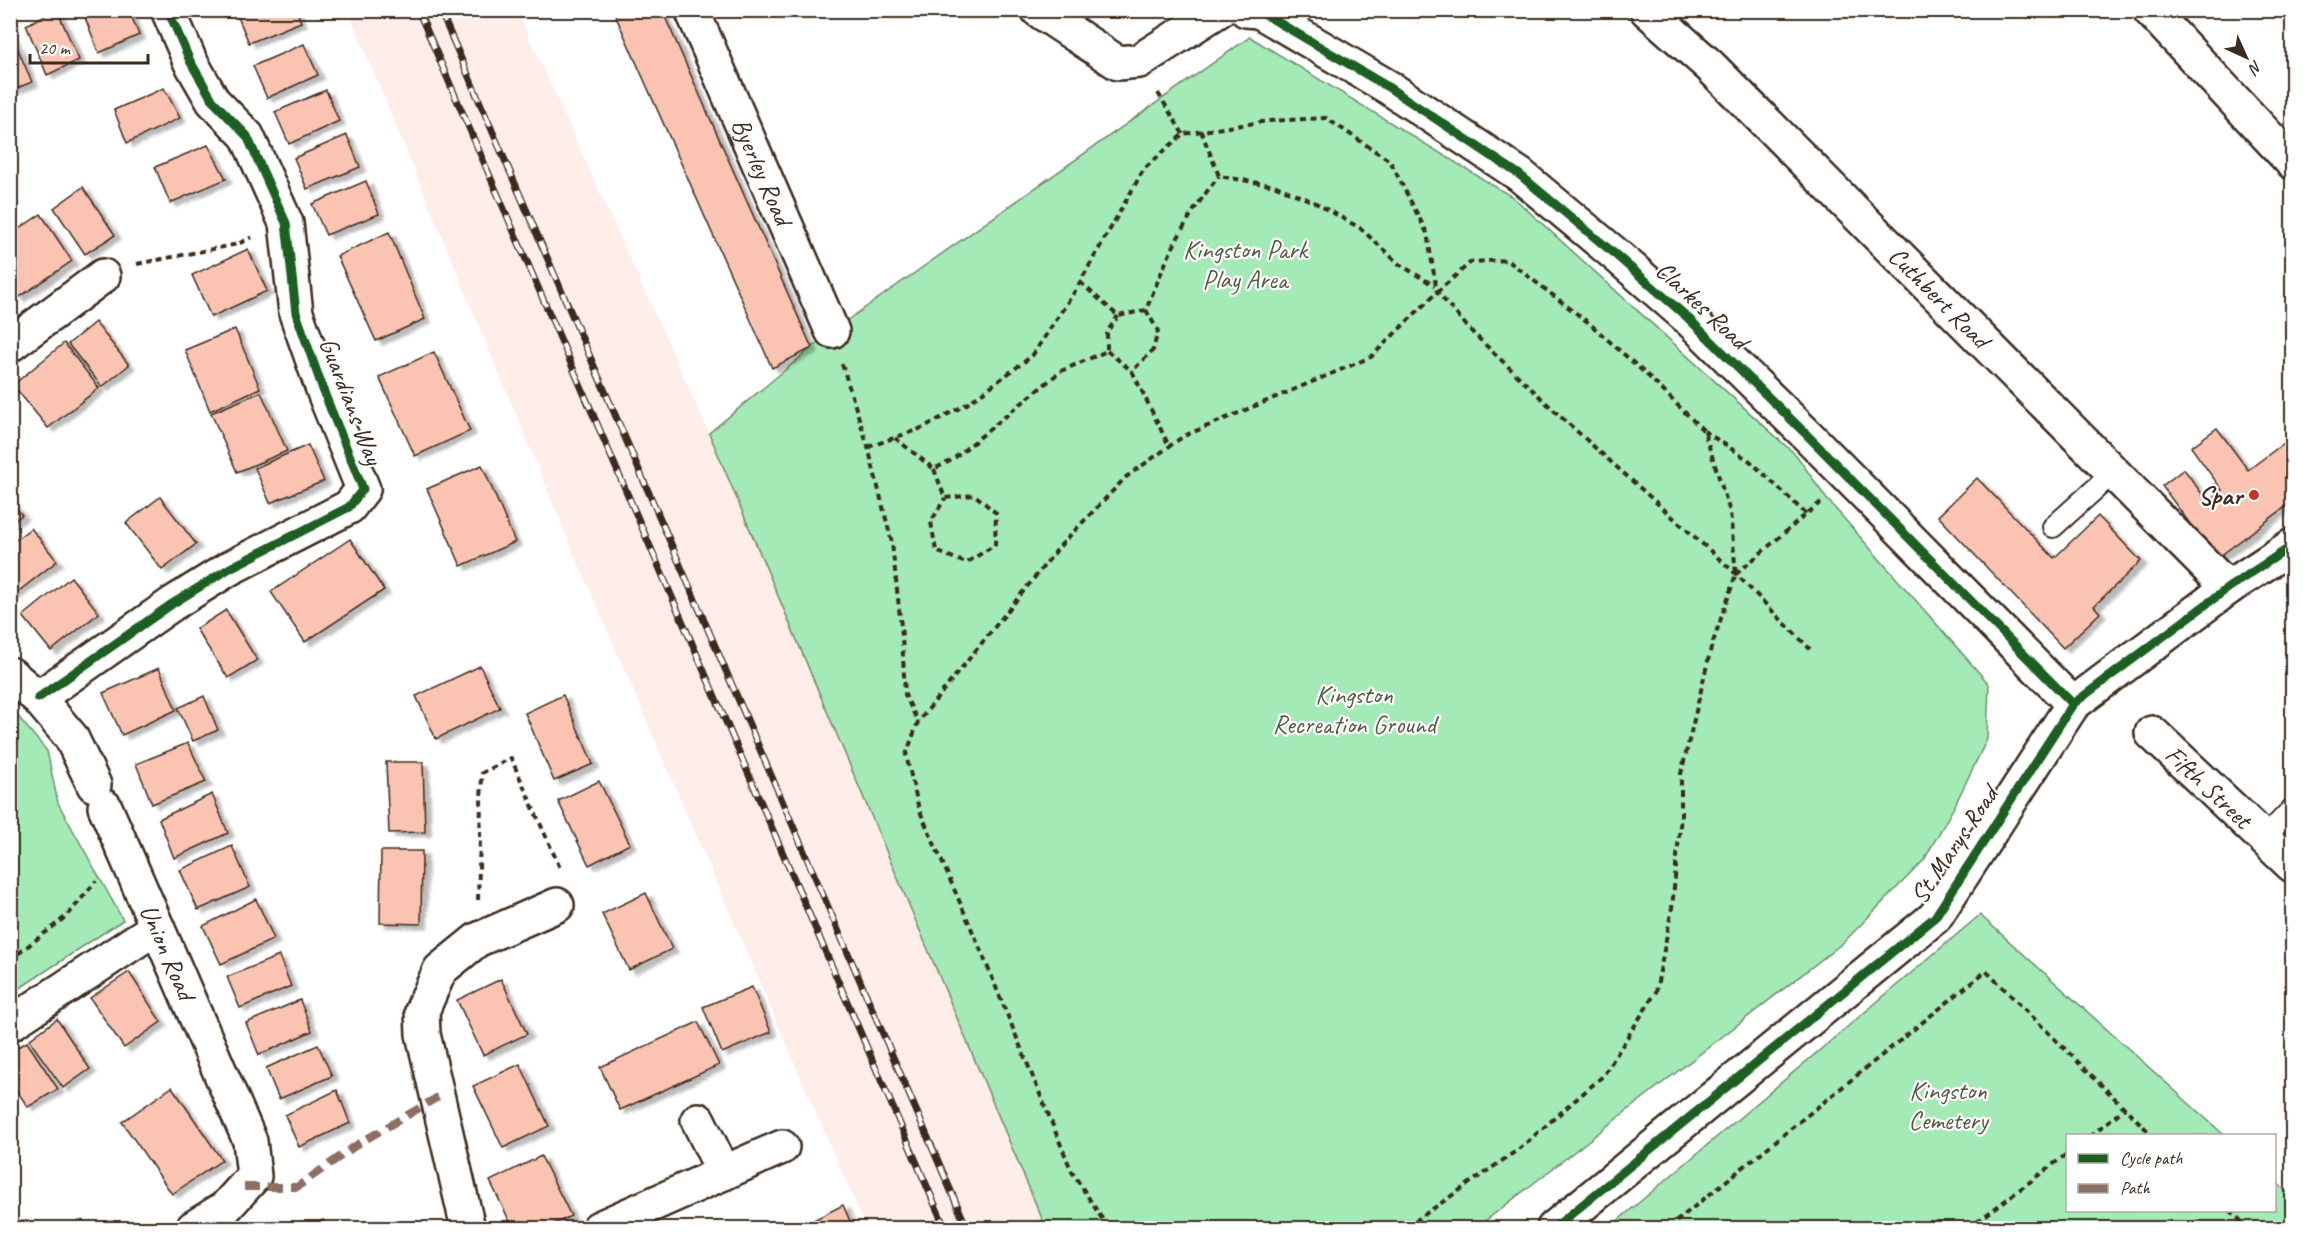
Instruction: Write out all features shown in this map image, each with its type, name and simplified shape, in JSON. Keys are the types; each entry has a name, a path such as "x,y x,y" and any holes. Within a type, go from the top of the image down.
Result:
{"street":[{"name":"Guardians Way","path":"38,698 172,604 246,558 349,507 363,489 325,395 296,313 286,223 247,136 213,101 190,60 168,10"},
{"name":"Byerley Road","path":"692,10 832,332"},
{"path":"1038,10 1118,63 1139,61 1219,10"},
{"name":"Clarkes Road","path":"1246,10 1259,11 1388,87 1520,176 1616,255 1687,317 2073,705"},
{"name":"Cuthbert Road","path":"1647,10 1710,66 2228,588"},
{"path":"2150,10 2292,162"},
{"path":"12,340 103,276"},
{"name":"St Marys Road","path":"1554,1228 1935,917 2073,705 2228,588 2292,546"},
{"name":"Union Road","path":"10,674 38,698 71,737 100,796 250,1141 254,1176 225,1208 193,1228"},
{"name":"Fifth Street","path":"2152,733 2292,866"},
{"path":"468,1228 423,1034 422,1011 440,970 477,940 557,905"},
{"path":"10,1024 157,927"},
{"path":"698,1120 724,1173"},
{"path":"599,1228 782,1147"}],"lane":[{"path":"2053,527 2113,473"},
{"path":"2264,838 2292,809"}],"path":[{"path":"1139,61 1183,134"},
{"path":"868,447 922,428 967,405 1032,356 1080,282 1144,169 1183,134 1268,121 1326,118 1390,161 1427,233 1436,289"},
{"path":"1201,131 1219,176"},
{"path":"1219,176 1276,186 1314,202 1360,228 1399,264 1436,289 1472,332 1560,417 1736,574 1810,650"},
{"path":"1146,310 1167,255 1196,205 1219,176"},
{"path":"103,276 114,279 139,264 238,244 286,223"},
{"path":"1108,1228 1072,1172 979,946 919,808 906,755 918,722 1060,546 1126,477 1184,436 1371,357 1436,289 1471,262 1506,260 1546,288 1589,323 1704,431 1750,461 1807,515"},
{"path":"1080,282 1118,316"},
{"path":"1107,351 1107,332 1118,316 1146,310"},
{"path":"1132,371 1153,350 1158,331 1146,310"},
{"path":"832,332 868,447 892,543 902,636 905,695 918,722"},
{"path":"1107,351 1132,371 1169,446"},
{"path":"934,469 952,460 1061,371 1107,351"},
{"path":"1405,1228 1519,1149 1603,1076 1656,992 1672,908 1681,816 1681,774 1711,648 1736,574 1730,512 1704,431"},
{"path":"895,438 934,469 945,498"},
{"path":"1736,574 1807,515 1848,477"},
{"path":"975,495 996,513 995,545 966,564 936,551 931,522 945,498 975,495"},
{"path":"477,940 482,773 511,758 572,897 557,905"},
{"path":"10,960 68,915 122,847"},
{"path":"1668,1228 1986,971 2151,1134"},
{"path":"2092,1134 2125,1108"},
{"path":"1969,1228 2066,1154"},
{"path":"2232,1212 2245,1228"}],"shaded area":[{"path":"348,11 517,11 709,433 1046,1228 866,1228 570,544"}],"green space":[{"name":"Kingston Recreation Ground","path":"1250,37 1514,198 1797,456 1826,498 1989,684 1987,739 1954,807 1924,860 1844,942 1476,1228 1046,1228 709,433 832,331"},
{"path":"11,708 47,751 58,803 123,920 11,994"},
{"name":"Kingston Cemetery","path":"1980,915 2223,1134 2066,1134 2066,1212 2276,1212 2276,1182 2292,1197 2292,1228 1617,1228 1616,1222"}],"building":[{"path":"57,10 79,60 47,75 26,25"},
{"path":"82,10 129,10 139,35 99,53"},
{"path":"235,10 296,10 301,22 249,43"},
{"path":"613,10 662,10 812,348 772,368"},
{"path":"10,31 32,82 10,91"},
{"path":"304,44 318,75 267,98 253,66"},
{"path":"164,88 180,118 127,143 114,110"},
{"path":"326,90 339,121 289,144 275,112"},
{"path":"347,135 360,167 307,189 294,158"},
{"path":"208,145 226,179 170,203 155,167"},
{"path":"366,181 379,214 326,235 312,204"},
{"path":"83,187 115,235 85,254 54,208"},
{"path":"41,214 72,261 18,298 10,286 10,235"},
{"path":"389,232 425,319 376,341 337,256"},
{"path":"248,249 267,291 211,317 192,275"},
{"path":"95,322 129,365 102,387 68,344"},
{"path":"235,329 260,388 210,411 185,350"},
{"path":"64,343 99,388 48,428 13,385"},
{"path":"434,352 470,431 415,456 379,377"},
{"path":"261,392 287,451 237,472 211,413"},
{"name":"Spar","path":"2217,428 2248,470 2292,437 2292,502 2216,559 2162,486 2184,469 2207,501 2222,490 2191,447"},
{"path":"308,445 324,481 270,503 255,468"},
{"path":"482,465 515,542 461,566 427,489"},
{"path":"1977,478 2054,558 2098,516 2141,561 2094,606 2100,613 2063,648 1938,516"},
{"path":"160,497 196,544 162,570 126,523"},
{"path":"10,501 22,515 10,524"},
{"path":"31,528 57,561 10,598 10,544"},
{"path":"350,539 384,590 305,642 271,592"},
{"path":"71,577 99,613 51,651 23,616"},
{"path":"226,610 257,660 228,678 196,629"},
{"path":"480,666 500,708 436,739 416,696"},
{"path":"159,668 176,710 122,735 103,693"},
{"path":"563,695 593,764 554,781 525,713"},
{"path":"204,696 218,730 193,741 178,708"},
{"path":"188,743 206,782 152,804 136,764"},
{"path":"386,762 423,762 425,832 389,833"},
{"path":"599,781 630,844 589,865 558,801"},
{"path":"212,794 228,833 174,858 159,819"},
{"path":"232,846 250,887 198,910 180,870"},
{"path":"381,851 422,851 421,924 380,923"},
{"path":"646,893 672,949 629,970 602,914"},
{"path":"256,899 274,939 221,964 203,926"},
{"path":"279,956 291,986 240,1008 227,977"},
{"path":"129,972 161,1022 124,1048 90,998"},
{"path":"501,979 527,1034 483,1055 457,1000"},
{"path":"752,987 771,1032 722,1053 703,1007"},
{"path":"300,1000 312,1031 259,1055 246,1023"},
{"path":"57,1019 90,1069 63,1088 29,1040"},
{"path":"698,1022 719,1065 620,1110 600,1067"},
{"path":"27,1042 58,1089 28,1107 10,1081 10,1051"},
{"path":"318,1045 332,1076 279,1099 266,1068"},
{"path":"520,1064 549,1126 503,1148 473,1086"},
{"path":"172,1087 222,1160 172,1194 122,1122"},
{"path":"337,1090 350,1123 299,1147 285,1115"},
{"path":"541,1156 571,1216 545,1228 513,1228 490,1181"},
{"path":"843,1205 853,1228 798,1228"},
{"path":"323,1220 328,1228 310,1228"}],"railway":[{"path":"418,10 945,1228"},
{"path":"440,10 967,1228"}],"marked path":[{"path":"244,1187 297,1187 358,1144 438,1097"}],"cycle path":[{"path":"38,698 172,604 230,568 349,507 363,489 325,395 296,313 286,223 247,136 213,101 190,61 168,10"},
{"path":"1246,10 1259,11 1388,87 1520,175 1616,255 1687,317 2073,704"},
{"path":"1554,1228 1935,917 2073,704 2228,588 2292,546"}],"place":[{"name":"Spar","path":"2254,495"}],"park label":[{"name":"Kingston Park Play Area","path":"1245,264"}]}
